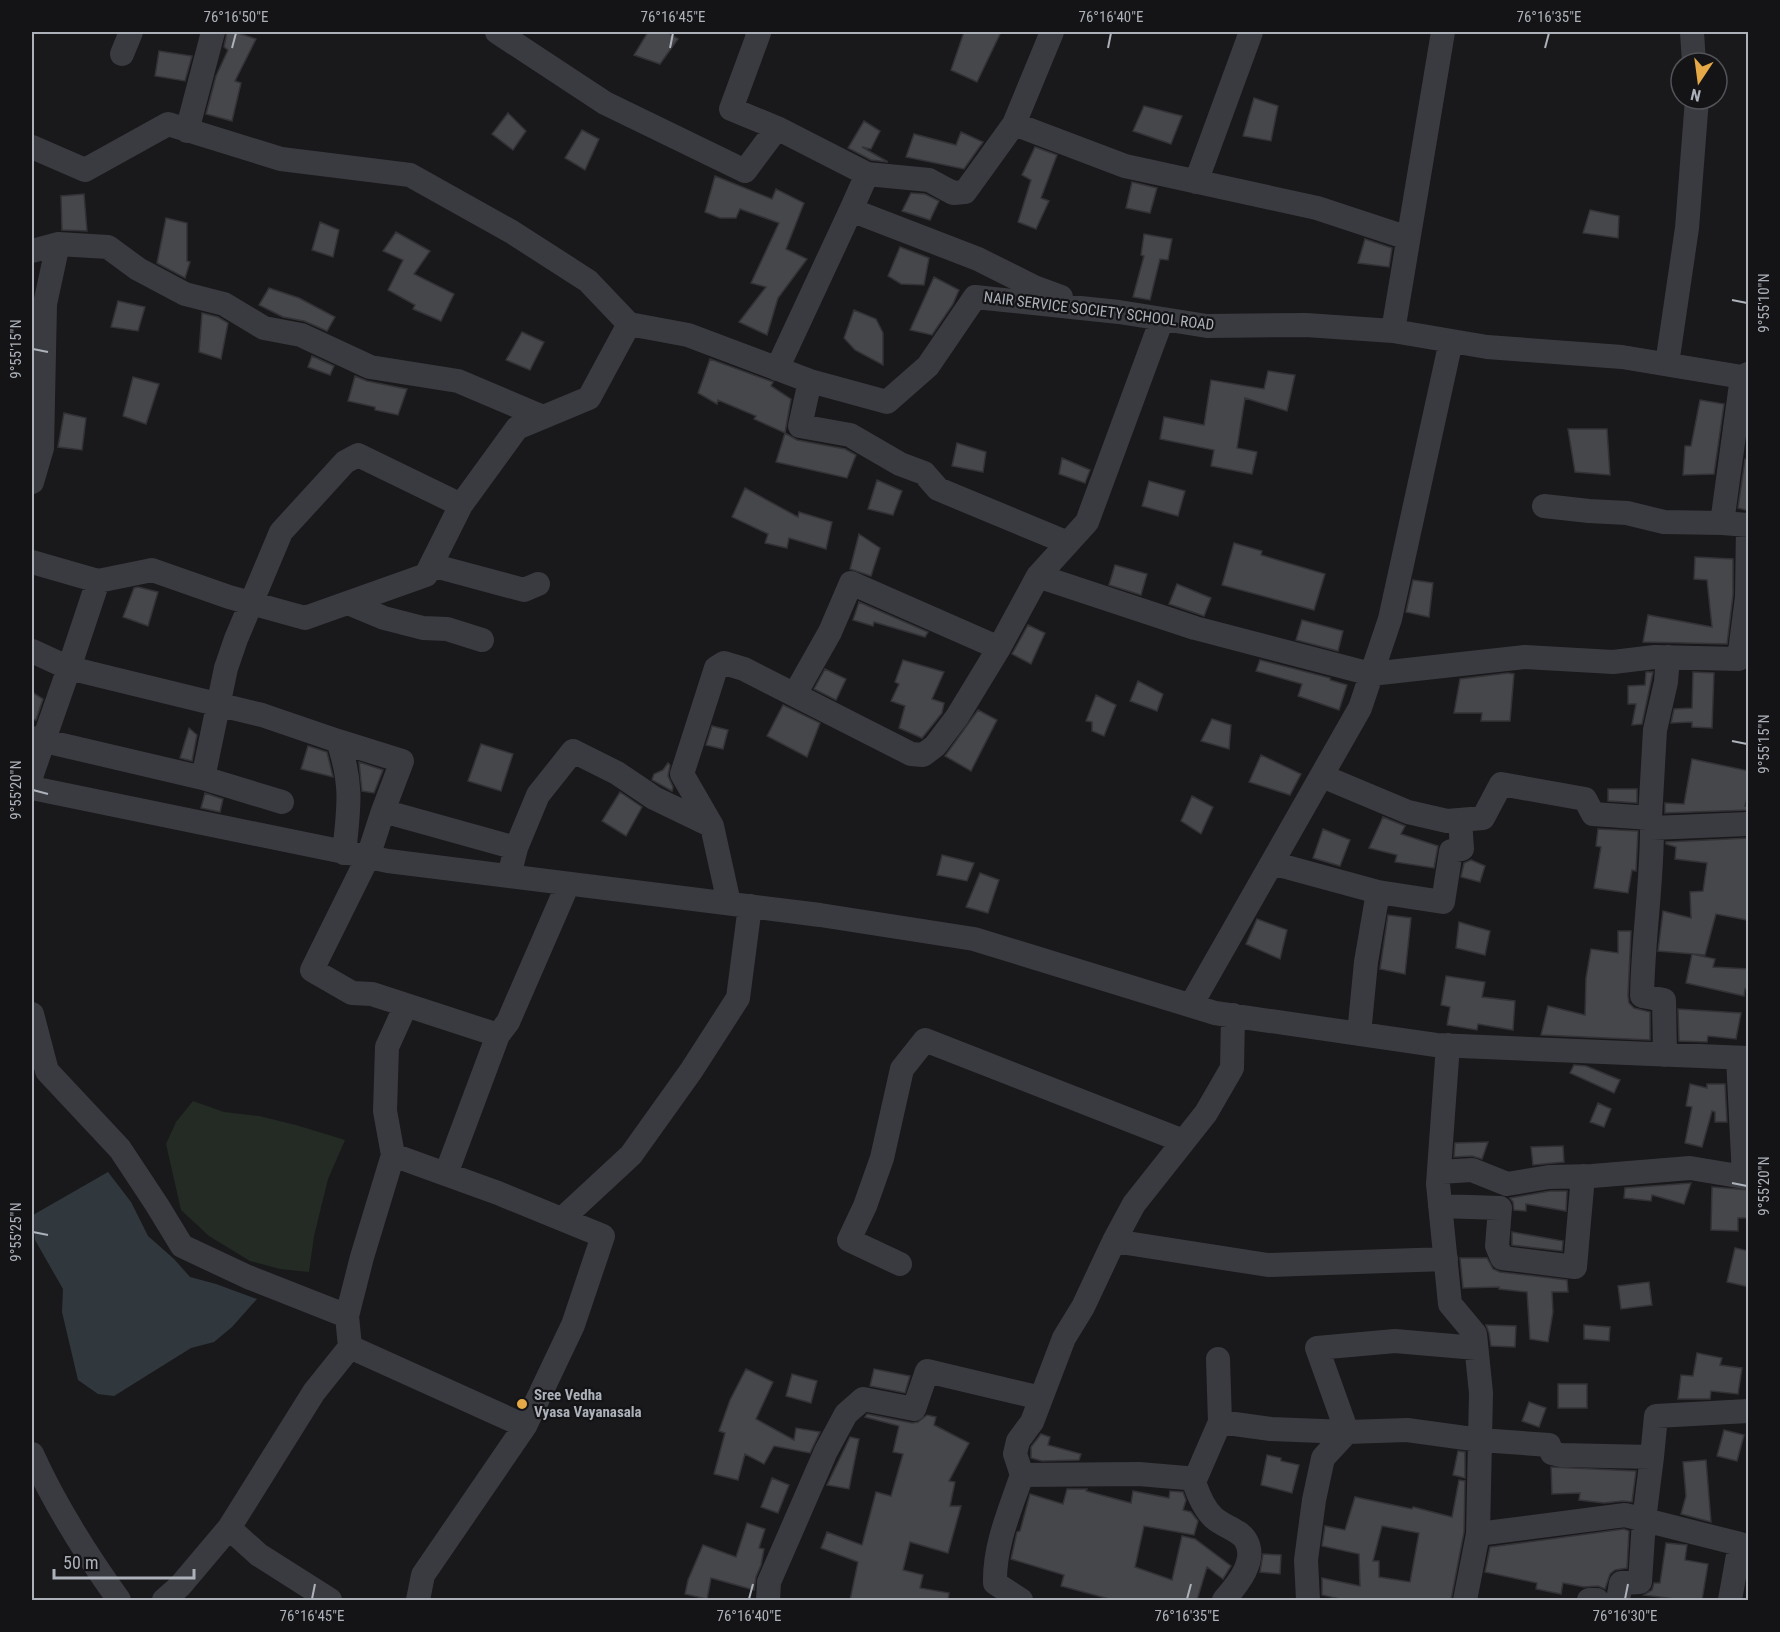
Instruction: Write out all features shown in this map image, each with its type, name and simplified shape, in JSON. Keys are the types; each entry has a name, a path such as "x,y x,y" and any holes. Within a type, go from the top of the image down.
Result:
{"street":[{"path":"122,54 131,32"},
{"path":"497,32 605,103 745,171 777,128"},
{"path":"757,32 759,33 730,110 777,128 867,174 928,180 953,193 965,192 1014,124 1052,32"},
{"path":"1196,182 1251,32"},
{"path":"1393,331 1443,32"},
{"path":"1692,32 1693,51"},
{"path":"187,131 208,33"},
{"path":"1667,364 1687,228 1695,111"},
{"path":"32,147 85,170 168,124 281,159 410,175 512,232 588,281 629,324 589,398 517,428 461,505 426,575 305,618 251,603 153,570 98,581 32,562"},
{"path":"1014,124 1125,166 1317,208 1408,238"},
{"path":"777,369 867,174"},
{"path":"851,210 978,259 1034,287 1095,310"},
{"path":"32,251 58,244 108,247 138,269 175,289 185,294 224,304 264,328 301,334 370,367 458,381 543,417"},
{"path":"32,482 42,448 45,304 58,244"},
{"name":"NAIR SERVICE SOCIETY SCHOOL ROAD","path":"629,324 688,335 810,381 887,402 928,366 975,297 1095,310 1207,326 1306,325 1393,331 1486,347 1622,357 1745,376"},
{"path":"562,1219 631,1155 691,1071 738,998 739,905 712,826 682,774 716,668 724,663 744,669 911,754 922,755 935,746 957,717 999,648 1038,576 1087,522 1162,319"},
{"path":"1191,1005 1360,708 1390,619 1451,341"},
{"path":"1722,523 1745,376"},
{"path":"810,381 800,426 850,435 900,464 924,473 938,489 1068,543"},
{"path":"203,778 226,668 281,532 345,462 358,455 461,505"},
{"path":"1038,576 1195,628 1371,674 1525,657 1613,662 1668,657 1739,659 1747,597 1748,525 1664,522 1627,513 1545,506"},
{"path":"431,566 524,590 538,584"},
{"path":"32,774 37,740 69,668 98,581"},
{"path":"795,694 830,632 851,583 999,648"},
{"path":"348,603 384,618 423,628 447,629 482,640"},
{"path":"32,651 69,668 262,715 402,761 368,858 312,970 352,993 372,994 498,1035"},
{"path":"1665,1055 1664,1000 1642,996 1643,951 1652,869 1651,823 1655,730 1666,682 1668,657"},
{"path":"37,740 203,778 282,802"},
{"path":"338,741 346,765 350,794 344,853"},
{"path":"509,876 516,848 538,795 573,751 617,773 654,798 712,826"},
{"path":"1322,776 1408,812 1447,821 1483,818 1501,784 1585,799 1593,814 1651,823 1749,824"},
{"path":"32,789 368,858 820,915 974,939 1215,1013 1448,1046 1743,1058 1744,1177 1690,1168 1549,1177 1507,1184 1472,1170 1439,1172"},
{"path":"383,811 516,848"},
{"path":"1272,863 1378,892 1443,902 1451,851 1462,849 1460,820"},
{"path":"446,1174 498,1035 508,1022 568,884"},
{"path":"1359,1034 1366,962 1378,892"},
{"path":"164,1600 180,1586 229,1528 314,1392 350,1347 347,1316 393,1155 385,1111 387,1047 406,1005"},
{"path":"32,1014 47,1071 120,1149 182,1246 248,1277 347,1316"},
{"path":"1021,1600 995,1583 994,1563 1022,1475 1015,1454 1018,1441 1032,1422 1064,1338 1083,1307 1134,1204 1206,1113 1232,1068 1233,1015"},
{"path":"900,1264 849,1240 865,1206 882,1158 902,1069 925,1040 1182,1142"},
{"path":"1448,1046 1439,1172 1440,1206 1450,1304 1475,1335 1481,1392 1478,1534 1465,1600"},
{"path":"393,1155 603,1236 573,1325 525,1426 423,1575 418,1600"},
{"path":"1440,1206 1500,1208 1497,1246 1502,1258 1575,1267 1583,1176"},
{"path":"1114,1241 1268,1265 1446,1259"},
{"path":"1347,1432 1317,1348 1395,1341 1476,1348"},
{"path":"350,1347 525,1426"},
{"path":"1218,1359 1221,1422 1194,1482 1197,1492 1213,1518 1245,1538 1250,1550 1248,1564 1240,1581 1224,1600"},
{"path":"768,1600 769,1581 826,1451 846,1413 863,1399 914,1409 927,1371 1041,1398"},
{"path":"1618,1600 1621,1583 1640,1582 1644,1520 1656,1416 1749,1411"},
{"path":"1221,1422 1271,1429 1347,1432 1407,1430 1480,1440 1549,1445 1552,1453 1561,1455 1652,1458"},
{"path":"1308,1600 1306,1560 1314,1500 1323,1458 1347,1432"},
{"path":"32,1454 48,1490 83,1550 119,1600"},
{"path":"1022,1475 1139,1474 1186,1478 1194,1482"},
{"path":"1478,1534 1625,1515 1744,1542 1730,1600"},
{"path":"229,1528 259,1555 330,1600"},
{"path":"1589,1600 1598,1600"}],"shaded area":[{"path":"193,1101 224,1112 259,1116 345,1140 328,1179 314,1236 309,1272 280,1269 250,1261 209,1236 181,1210 166,1144 176,1122"},
{"path":"108,1172 131,1202 148,1236 190,1277 257,1299 232,1327 214,1342 191,1348 114,1396 98,1394 78,1380 62,1312 63,1289 35,1240 33,1215"}],"building":[{"path":"227,32 235,32 256,39 235,81 241,83 232,121 206,114 216,76 228,50 224,47"},
{"path":"648,32 667,32 678,39 660,64 634,55"},
{"path":"964,32 1001,32 977,82 951,70"},
{"path":"159,51 192,56 185,81 155,76"},
{"path":"1254,98 1278,106 1271,141 1243,136"},
{"path":"1144,106 1182,116 1171,144 1133,131"},
{"path":"508,113 526,131 513,150 492,134"},
{"path":"864,121 880,131 871,149 862,147 888,162 871,160 848,148"},
{"path":"582,130 599,139 585,170 565,158"},
{"path":"961,132 983,142 964,169 906,157 914,134 956,145"},
{"path":"1035,147 1057,155 1041,198 1049,201 1036,229 1018,222 1031,180 1022,175"},
{"path":"715,176 772,199 776,189 804,203 786,249 807,259 778,298 767,335 739,322 766,287 751,283 779,223 740,209 736,218 720,218 705,212"},
{"path":"1132,182 1157,188 1150,213 1126,208"},
{"path":"911,193 925,194 939,201 930,220 902,211"},
{"path":"84,194 87,231 62,230 61,196"},
{"path":"1590,210 1619,216 1618,238 1583,233"},
{"path":"166,218 187,223 187,261 190,262 185,278 157,263"},
{"path":"320,222 339,230 333,257 312,250"},
{"path":"396,232 430,251 414,274 454,294 441,321 413,309 415,305 388,290 403,260 383,251"},
{"path":"1144,234 1172,239 1168,260 1160,259 1150,300 1133,297 1144,256 1141,255"},
{"path":"1365,239 1392,248 1389,267 1358,263"},
{"path":"900,247 929,258 924,285 901,284 888,276"},
{"path":"934,277 959,290 953,304 932,335 910,330"},
{"path":"269,288 299,298 335,317 327,331 304,321 283,317 259,305"},
{"path":"118,301 145,307 138,331 111,327"},
{"path":"854,310 876,319 883,333 883,365 855,350 844,338"},
{"path":"202,313 218,317 228,323 221,359 199,352"},
{"path":"522,332 544,342 530,370 506,360"},
{"path":"312,356 334,366 330,375 308,367"},
{"path":"710,359 773,382 771,386 791,399 785,433 754,419 756,416 718,400 717,404 698,393"},
{"path":"1268,371 1295,375 1287,411 1245,398 1237,448 1257,452 1252,474 1211,466 1214,450 1160,439 1164,417 1204,425 1211,380 1264,389"},
{"path":"355,376 367,381 407,389 398,415 348,401"},
{"path":"133,377 159,384 146,424 123,416"},
{"path":"1700,400 1724,404 1714,474 1683,475 1685,446 1691,446"},
{"path":"64,413 86,418 82,450 58,447"},
{"path":"1568,429 1607,429 1610,475 1575,472"},
{"path":"785,433 797,440 845,449 856,455 847,478 776,462"},
{"path":"957,443 986,452 983,472 952,466"},
{"path":"1062,458 1090,470 1085,483 1059,474"},
{"path":"1745,459 1749,459 1749,511 1738,508"},
{"path":"877,480 902,491 893,515 868,509"},
{"path":"1149,481 1185,491 1178,516 1142,506"},
{"path":"745,488 798,517 799,512 832,522 826,549 789,538 787,548 765,543 768,534 732,517"},
{"path":"859,534 880,548 871,576 850,569"},
{"path":"1234,543 1262,551 1261,555 1325,574 1314,610 1222,585"},
{"path":"1695,557 1733,559 1733,595 1727,644 1643,642 1648,615 1712,627 1707,580 1694,579"},
{"path":"1115,565 1147,574 1141,595 1109,585"},
{"path":"1413,580 1433,583 1429,617 1406,612"},
{"path":"1177,584 1211,598 1204,616 1169,604"},
{"path":"134,588 158,592 148,626 123,617"},
{"path":"859,602 928,632 925,637 874,622 873,626 853,620"},
{"path":"1302,620 1343,631 1338,651 1296,640"},
{"path":"1028,625 1045,633 1031,664 1012,654"},
{"path":"903,660 944,672 932,699 944,703 942,713 922,738 899,728 905,706 891,701 899,684 895,682"},
{"path":"1260,660 1330,678 1330,680 1347,685 1339,710 1298,696 1302,684 1256,671"},
{"path":"825,669 846,679 836,700 814,689"},
{"path":"1646,672 1653,672 1642,724 1632,725 1636,704 1628,704 1628,686 1645,685"},
{"path":"1693,672 1714,673 1712,728 1692,727 1692,722 1671,723 1674,709 1692,708"},
{"path":"1514,674 1510,721 1481,721 1482,713 1454,713 1460,679"},
{"path":"1138,681 1163,694 1157,711 1130,701"},
{"path":"32,692 43,699 36,720 32,719"},
{"path":"1096,695 1116,705 1104,736 1092,731 1092,722 1086,721"},
{"path":"783,705 820,723 807,757 767,736"},
{"path":"978,710 997,720 971,771 945,756"},
{"path":"1212,719 1231,725 1229,749 1201,741"},
{"path":"712,726 728,730 723,749 706,745"},
{"path":"189,728 197,735 192,761 180,758"},
{"path":"481,744 513,754 501,791 468,781"},
{"path":"308,746 327,752 333,777 301,769"},
{"path":"1261,755 1301,774 1290,795 1249,782"},
{"path":"1692,759 1749,771 1749,790 1745,806 1749,806 1749,810 1665,813 1665,803 1684,804"},
{"path":"359,762 383,770 374,793 362,791"},
{"path":"668,763 670,765 668,776 673,787 672,791 652,780 654,774 663,770"},
{"path":"1608,789 1637,789 1637,803 1608,801"},
{"path":"620,792 642,807 626,836 602,821"},
{"path":"205,793 223,799 220,812 201,808"},
{"path":"1192,796 1213,807 1201,834 1181,821"},
{"path":"1383,817 1405,826 1401,834 1438,846 1434,868 1395,862 1397,855 1369,848"},
{"path":"1323,829 1350,840 1340,866 1313,858"},
{"path":"1598,829 1638,831 1636,871 1632,870 1628,893 1594,888 1601,847 1596,846"},
{"path":"1749,838 1747,920 1716,914 1705,955 1658,951 1663,911 1691,918 1690,892 1703,891 1707,863 1675,859 1676,847 1666,842"},
{"path":"942,855 974,863 967,881 937,875"},
{"path":"1471,860 1485,866 1480,882 1461,877 1464,863"},
{"path":"980,873 999,880 988,913 966,907"},
{"path":"1388,915 1411,918 1405,974 1380,969"},
{"path":"1257,919 1287,930 1280,959 1246,944"},
{"path":"1459,922 1490,931 1485,955 1456,948"},
{"path":"1618,931 1631,931 1629,1003 1634,1008 1650,1012 1650,1040 1541,1035 1548,1006 1585,1015 1586,978 1591,949 1618,953"},
{"path":"1692,954 1715,959 1713,967 1749,969 1749,989 1745,989 1744,996 1686,983"},
{"path":"1446,976 1485,982 1482,997 1515,1001 1513,1030 1478,1024 1477,1030 1447,1025 1450,1007 1441,1005"},
{"path":"1678,1009 1741,1013 1736,1039 1708,1036 1707,1042 1679,1041"},
{"path":"1574,1065 1586,1066 1620,1080 1614,1093 1570,1073"},
{"path":"1690,1084 1707,1088 1707,1084 1725,1084 1727,1122 1715,1122 1715,1112 1712,1111 1702,1147 1685,1143 1692,1107 1686,1106"},
{"path":"1598,1103 1611,1109 1604,1127 1590,1122"},
{"path":"1488,1142 1482,1159 1472,1156 1454,1157 1455,1143"},
{"path":"1563,1146 1564,1162 1533,1165 1531,1147"},
{"path":"1691,1183 1684,1204 1652,1195 1651,1201 1624,1198 1625,1188"},
{"path":"1712,1187 1749,1190 1748,1218 1738,1218 1738,1231 1711,1230"},
{"path":"1550,1191 1567,1191 1566,1211 1526,1204 1526,1211 1514,1210 1510,1198"},
{"path":"1512,1232 1563,1241 1562,1251 1512,1245"},
{"path":"1735,1248 1749,1251 1749,1287 1727,1282"},
{"path":"1460,1258 1487,1258 1493,1269 1500,1272 1567,1280 1568,1292 1552,1292 1553,1312 1548,1342 1530,1339 1527,1292 1499,1289 1499,1287 1463,1288"},
{"path":"1649,1282 1652,1305 1621,1309 1618,1286"},
{"path":"1486,1325 1516,1326 1515,1347 1491,1346"},
{"path":"1584,1325 1610,1327 1609,1341 1584,1339"},
{"path":"1697,1353 1722,1358 1720,1365 1742,1368 1738,1394 1711,1391 1710,1399 1678,1399 1681,1375 1693,1376"},
{"path":"746,1369 773,1382 756,1419 794,1440 796,1428 820,1432 810,1453 774,1446 764,1464 745,1454 738,1480 714,1474 725,1433 719,1431 730,1400"},
{"path":"874,1369 910,1376 905,1393 870,1386"},
{"path":"792,1374 817,1381 811,1403 786,1396"},
{"path":"1558,1384 1587,1384 1587,1408 1558,1408"},
{"path":"1529,1402 1546,1408 1539,1427 1522,1421"},
{"path":"867,1414 912,1423 918,1422 927,1415 936,1417 934,1425 969,1443 949,1481 955,1482 950,1506 961,1506 948,1553 910,1542 903,1570 923,1575 920,1588 949,1593 948,1600 850,1600 858,1562 821,1548 827,1532 862,1545 876,1492 891,1496 903,1454 893,1452 899,1426 865,1417"},
{"path":"1724,1430 1744,1435 1737,1461 1717,1456"},
{"path":"1041,1434 1050,1437 1048,1445 1081,1454 1079,1460 1042,1461 1031,1458 1031,1447"},
{"path":"850,1437 859,1439 849,1489 827,1485"},
{"path":"1458,1451 1465,1452 1465,1478 1453,1475"},
{"path":"1267,1455 1299,1465 1292,1493 1261,1485"},
{"path":"1706,1460 1711,1522 1681,1514 1686,1496 1683,1462"},
{"path":"1551,1467 1636,1471 1632,1502 1604,1503 1579,1500 1580,1493 1552,1494"},
{"path":"772,1478 789,1485 778,1513 761,1507"},
{"path":"1459,1480 1465,1481 1464,1532 1451,1600 1345,1600 1322,1595 1322,1578 1360,1586 1359,1554 1322,1546 1325,1526 1345,1530 1355,1497 1412,1509 1413,1507 1452,1517","holes":["1382,1526 1419,1533 1410,1582 1379,1577 1379,1561 1373,1561"]},
{"path":"1067,1489 1087,1489 1086,1491 1131,1503 1133,1491 1169,1498 1170,1491 1183,1492 1186,1500 1183,1510 1191,1512 1198,1521 1194,1535 1144,1526 1135,1567 1172,1580 1182,1536 1195,1539 1231,1566 1223,1579 1207,1567 1197,1600 1113,1600 1061,1586 1064,1575 1011,1559 1017,1532 1020,1531 1030,1494 1063,1504"},
{"path":"747,1523 765,1529 759,1548 764,1549 754,1590 711,1578 707,1599 685,1594 688,1580 703,1545 736,1557"},
{"path":"1624,1529 1629,1531 1627,1568 1615,1570 1610,1574 1605,1589 1598,1586 1584,1587 1563,1583 1561,1594 1536,1589 1537,1583 1485,1572 1490,1547"},
{"path":"1666,1543 1687,1545 1685,1560 1708,1564 1702,1600 1644,1595 1652,1590 1654,1583 1660,1583"},
{"path":"1263,1554 1281,1555 1280,1574 1260,1572"}],"place":[{"name":"Sree Vedha Vyasa Vayanasala","path":"522,1404"}]}
